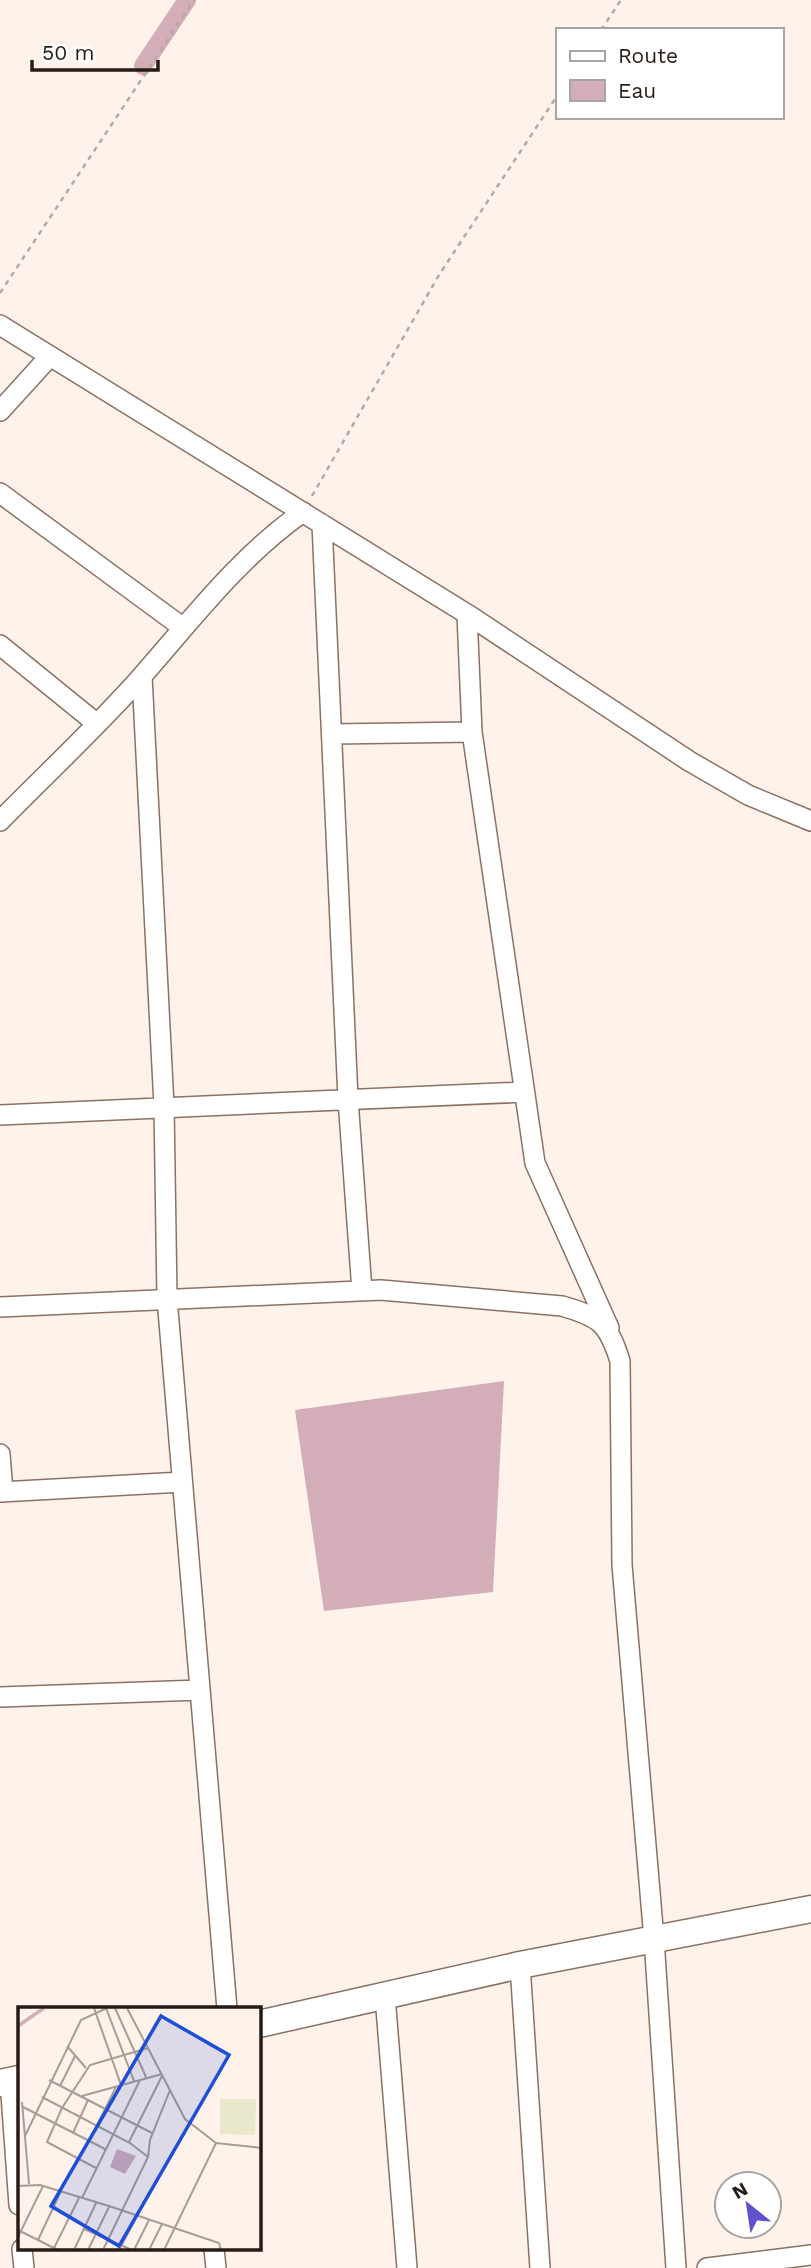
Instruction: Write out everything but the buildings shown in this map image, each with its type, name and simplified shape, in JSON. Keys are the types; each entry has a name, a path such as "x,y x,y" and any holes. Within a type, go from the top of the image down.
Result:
{"main road":[{"path":"261,2024 520,1965 811,1909"}],"street":[{"path":"0,325 467,614 689,761 748,795 811,821"},
{"path":"0,411 50,356"},
{"path":"0,493 182,627"},
{"path":"0,821 142,676 182,627 270,535 303,512"},
{"path":"322,524 348,1098 362,1291"},
{"path":"467,614 472,732 535,1163 542,1184 611,1332 620,1361 622,1565 654,1940 676,2268"},
{"path":"0,645 96,723"},
{"path":"142,676 164,1106 167,1298 227,2007"},
{"path":"332,734 472,732"},
{"path":"0,1115 524,1092"},
{"path":"0,1307 362,1291 562,1306 587,1313 611,1332"},
{"path":"0,1454 1,1492 182,1482"},
{"path":"0,1697 200,1690"},
{"path":"520,1965 540,2268"},
{"path":"385,1996 407,2268"},
{"path":"10,2081 18,2191"},
{"path":"22,2250 24,2268"},
{"path":"215,2250 216,2268"},
{"path":"707,2268 811,2255"}],"path":[{"path":"0,293 194,0"},
{"path":"602,28 621,0"},
{"path":"303,512 439,275 556,98"}],"water":[{"path":"504,1381 493,1592 324,1611 295,1410"}],"waterway":[{"path":"143,66 187,0"}]}
